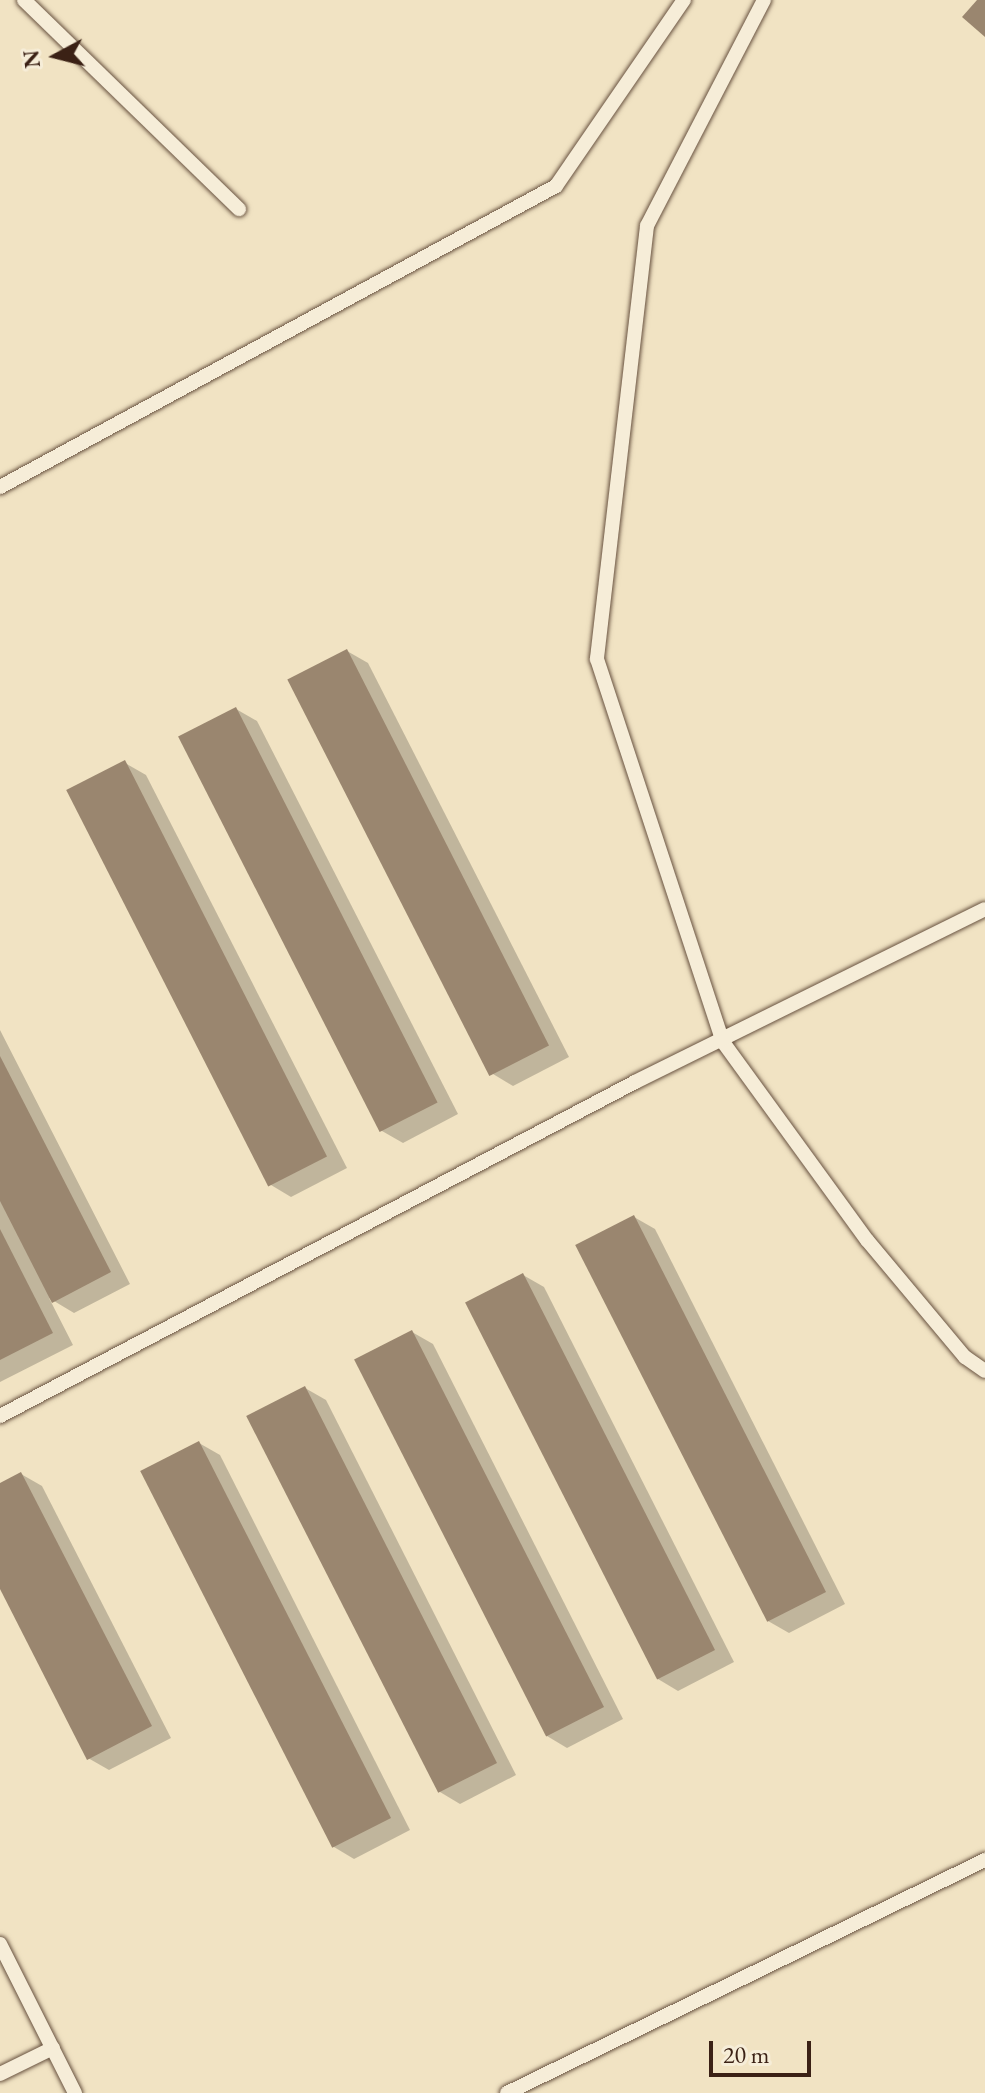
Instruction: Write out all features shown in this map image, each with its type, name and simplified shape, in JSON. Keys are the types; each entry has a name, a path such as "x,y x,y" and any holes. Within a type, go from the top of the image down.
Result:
{"lane":[{"path":"24,0 239,209"},
{"path":"0,487 556,186 684,0"},
{"path":"764,0 647,226 597,659 723,1042 867,1240 965,1357 985,1371"},
{"path":"0,1416 635,1082 723,1042 985,909"},
{"path":"507,2093 985,1860"},
{"path":"0,1944 75,2093"},
{"path":"0,2074 53,2048"}],"building":[{"path":"977,0 985,0 985,37 962,17"},
{"path":"347,649 549,1045 489,1076 287,679"},
{"path":"236,707 438,1103 380,1132 178,737"},
{"path":"125,760 327,1156 268,1186 66,790"},
{"path":"0,1056 111,1272 52,1303 0,1201"},
{"path":"634,1215 826,1592 767,1622 575,1245"},
{"path":"0,1229 53,1333 0,1360"},
{"path":"523,1273 715,1650 657,1679 465,1303"},
{"path":"412,1330 604,1707 546,1736 354,1360"},
{"path":"305,1386 497,1763 438,1793 246,1416"},
{"path":"199,1441 391,1818 332,1848 140,1471"},
{"path":"21,1472 152,1726 87,1760 0,1589 0,1483"}]}
